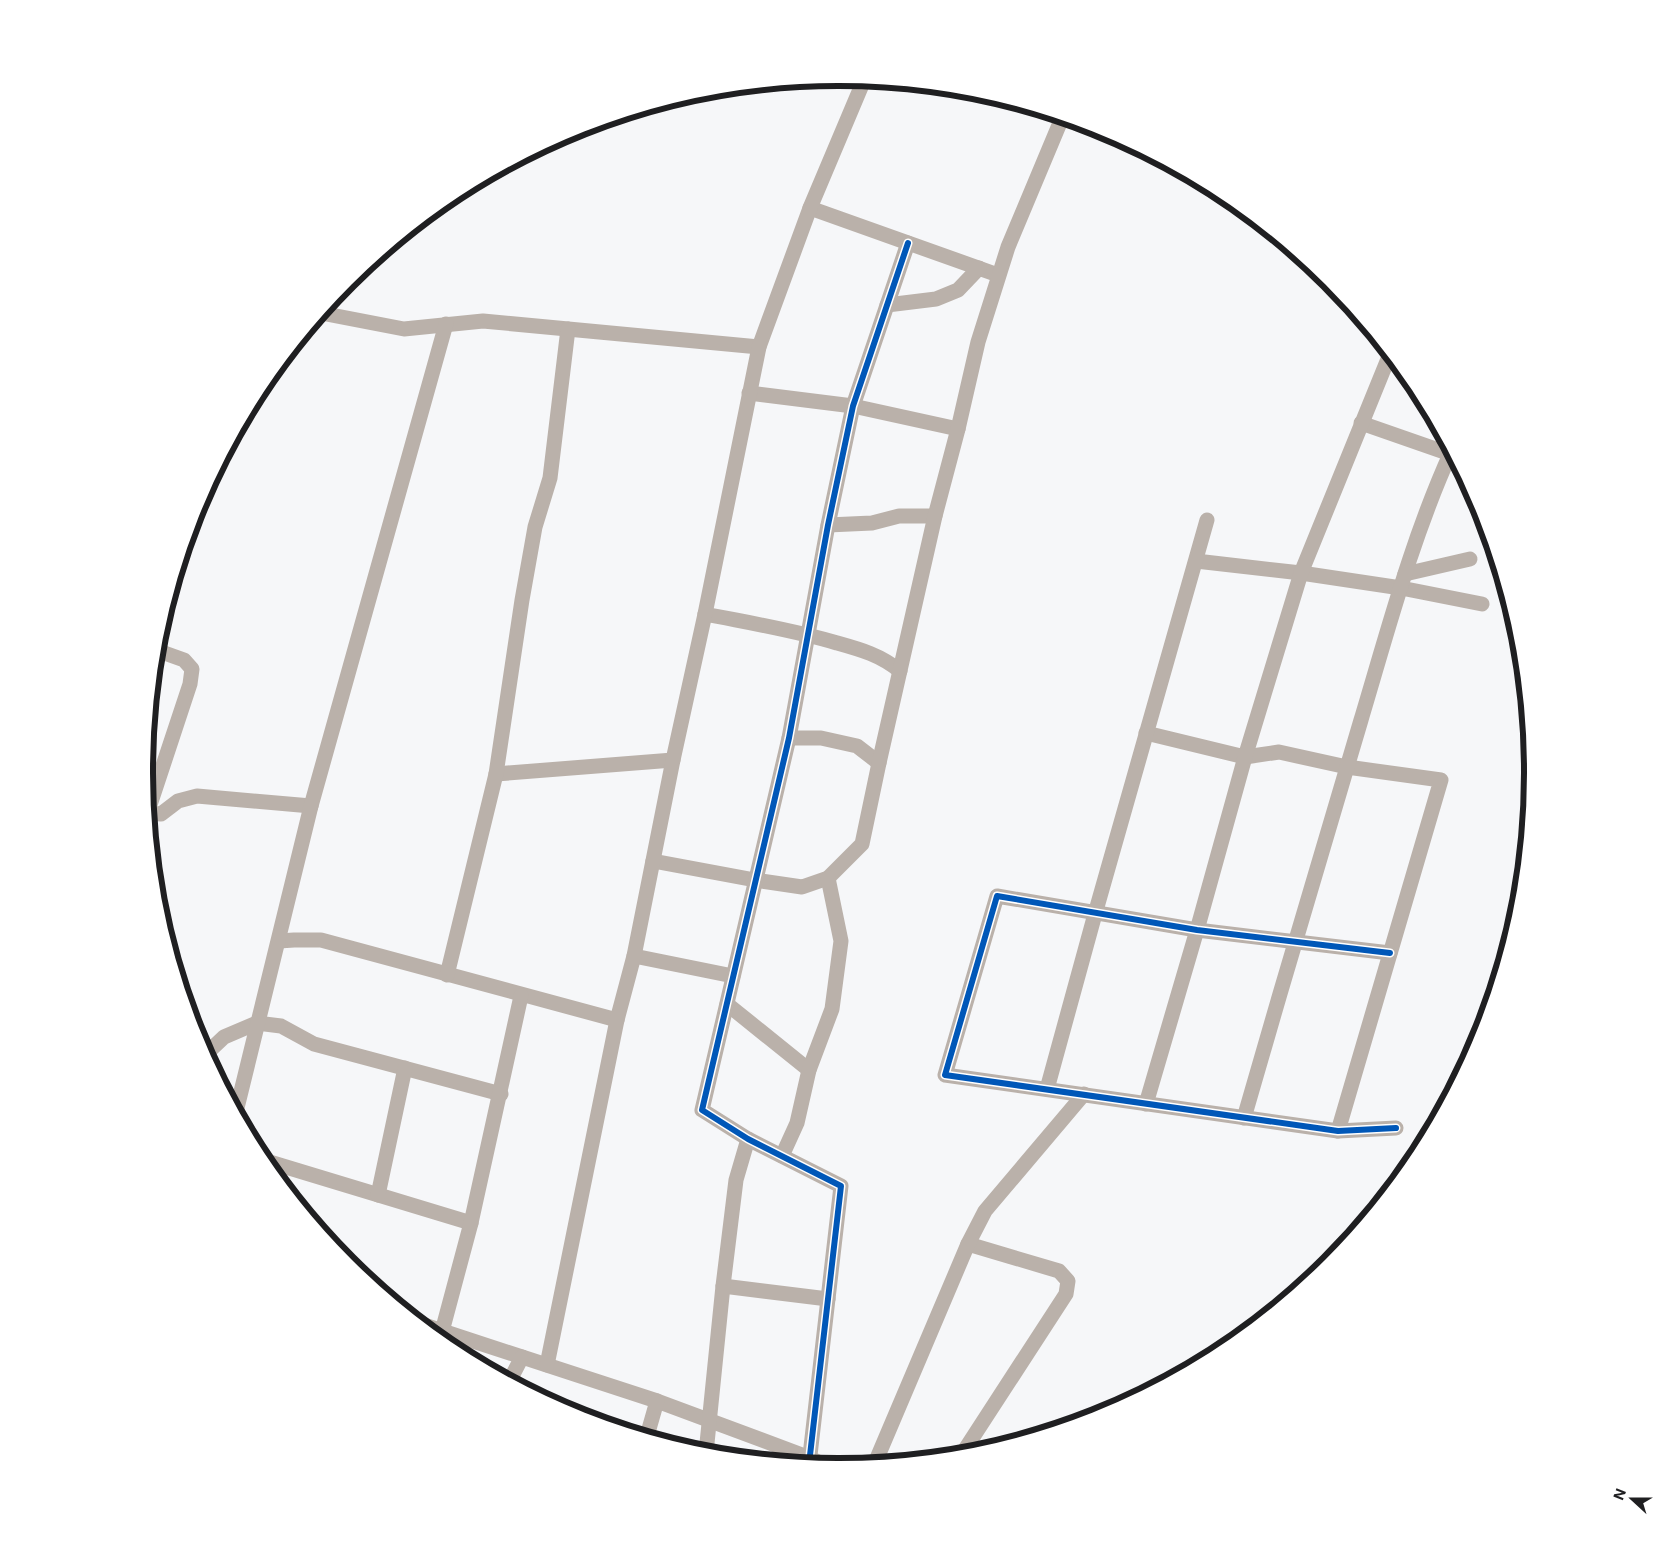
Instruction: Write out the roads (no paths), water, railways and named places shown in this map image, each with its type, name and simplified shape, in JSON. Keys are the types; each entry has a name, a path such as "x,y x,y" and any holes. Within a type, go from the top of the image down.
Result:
{"street":[{"path":"547,1365 617,1020 634,956 673,760 705,614 748,392 759,347 810,208 861,87"},
{"path":"654,860 755,880 802,887 828,878 862,844 878,763 935,516 958,430 978,342 1008,247 1060,123"},
{"path":"810,208 998,275"},
{"path":"810,1457 842,1186 748,1139 702,1110 789,738 828,525 853,406 908,243"},
{"path":"887,304 936,299 958,290 979,268"},
{"path":"329,313 404,329 483,321 759,347"},
{"path":"238,1103 311,806 446,324"},
{"path":"447,975 496,774 523,591 535,527 550,478 568,329"},
{"path":"1146,1104 1245,757 1301,573 1387,361"},
{"path":"748,392 853,406 958,430"},
{"path":"1361,423 1444,451"},
{"path":"1244,1118 1294,942 1403,581 1421,527 1449,459"},
{"path":"828,525 872,523 899,516 935,516"},
{"path":"1047,1090 1146,733 1208,520"},
{"path":"1403,581 1470,559"},
{"path":"1196,561 1301,573 1403,581 1482,604"},
{"path":"705,614 808,634 886,660 900,671"},
{"path":"154,795 190,684 192,669 184,660 164,653"},
{"path":"1146,733 1245,757 1279,752 1347,767 1441,780 1338,1131"},
{"path":"789,738 821,738 857,746 878,763"},
{"path":"496,774 673,760"},
{"path":"154,813 160,814 178,801 197,796 311,806"},
{"path":"782,1156 797,1123 809,1070 832,1008 841,941 828,878"},
{"path":"1390,953 1197,930 998,896 945,1075 1338,1131 1396,1128"},
{"path":"279,942 321,940 521,996 617,1020"},
{"path":"634,956 733,976"},
{"path":"442,1331 471,1223 521,996"},
{"path":"727,1004 809,1070"},
{"path":"212,1049 224,1037 257,1023 281,1026 314,1044 500,1094"},
{"path":"378,1195 405,1068"},
{"path":"878,1456 968,1244 985,1212 1084,1094"},
{"path":"707,1445 736,1180 748,1139"},
{"path":"276,1164 471,1223"},
{"path":"967,1446 1066,1294 1068,1281 1059,1271 968,1244"},
{"path":"723,1286 828,1298"},
{"path":"452,1338 522,1356 710,1421 797,1456"},
{"path":"513,1375 522,1356"},
{"path":"649,1430 656,1402"}]}
